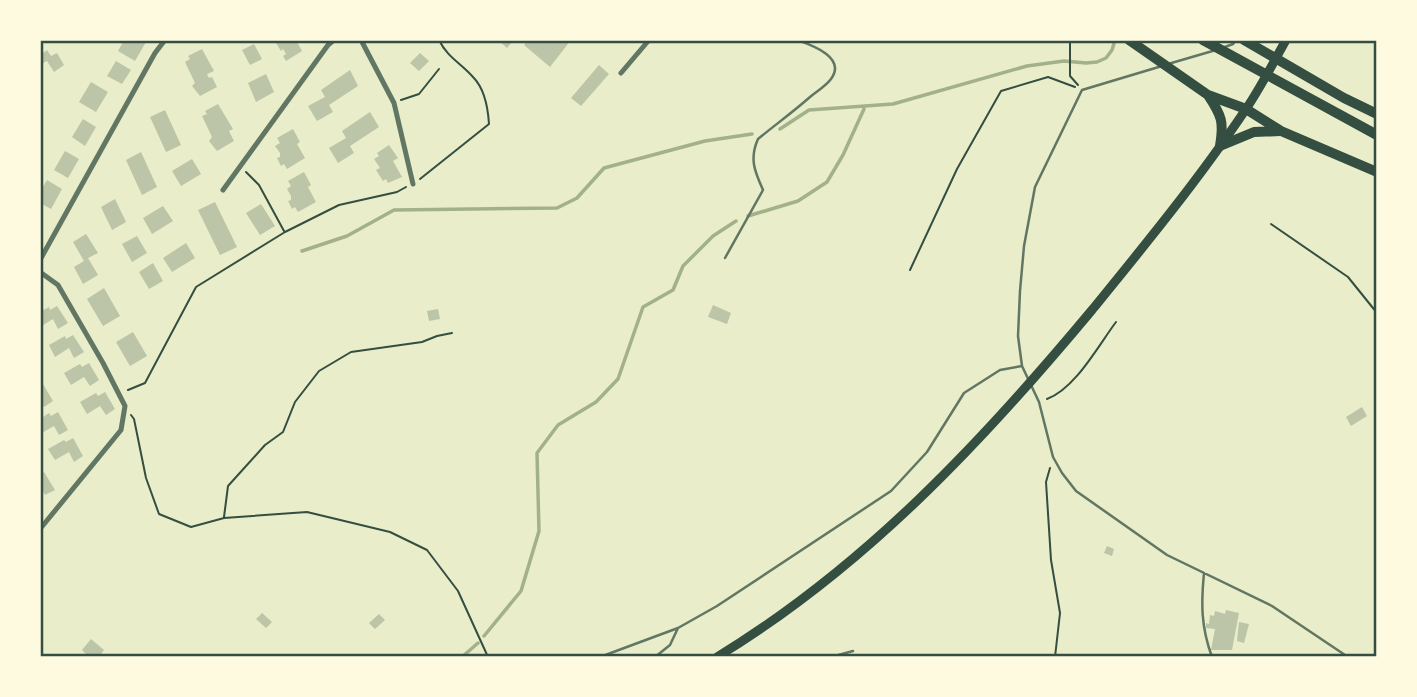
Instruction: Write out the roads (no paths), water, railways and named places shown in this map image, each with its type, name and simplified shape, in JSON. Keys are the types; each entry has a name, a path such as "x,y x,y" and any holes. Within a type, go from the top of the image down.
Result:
{"highway":[{"path":"1129,40 1208,95 1246,109 1281,131 1377,172"},
{"path":"1203,40 1293,92 1377,135"},
{"path":"1244,40 1377,114"},
{"path":"1254,40 1264,52"},
{"path":"1208,95 1219,111 1223,126 1220,146"},
{"path":"1220,146 1254,132 1281,131"}],"main road":[{"path":"717,657 823,585 931,488 996,421 1053,357 1157,229 1246,109 1286,40"}],"street":[{"path":"40,260 155,52 165,40"},
{"path":"223,190 334,40"},
{"path":"361,40 394,103 413,184"},
{"path":"621,74 649,40"},
{"path":"40,272 58,285 125,406 121,430 40,529"}],"lane":[{"path":"725,258 763,190 752,163 753,150 758,139 825,85 834,74 828,54 797,40"},
{"path":"1236,40 1233,44 1082,90 1035,187 1024,246 1020,292 1018,336 1022,366 1039,402 1054,457 1076,491 1167,555 1272,606 1348,657"},
{"path":"600,657 678,628 891,491 927,452 964,393 1000,370 1022,366"},
{"path":"1204,573 1201,608 1206,641 1212,657"},
{"path":"656,657 670,645 678,628"},
{"path":"831,657 853,651"}],"waterway":[{"path":"780,129 809,110 893,104 1027,66 1064,61 1097,62 1106,58 1115,40"},
{"path":"748,216 798,201 827,182 864,109"},
{"path":"302,251 347,236 394,210 557,208 577,198 604,168 705,141 752,134"},
{"path":"484,636 521,591 539,531 537,453 558,425 596,402 618,379 643,307 673,290 683,266 713,236 736,221"},
{"path":"462,657 478,643"}]}
